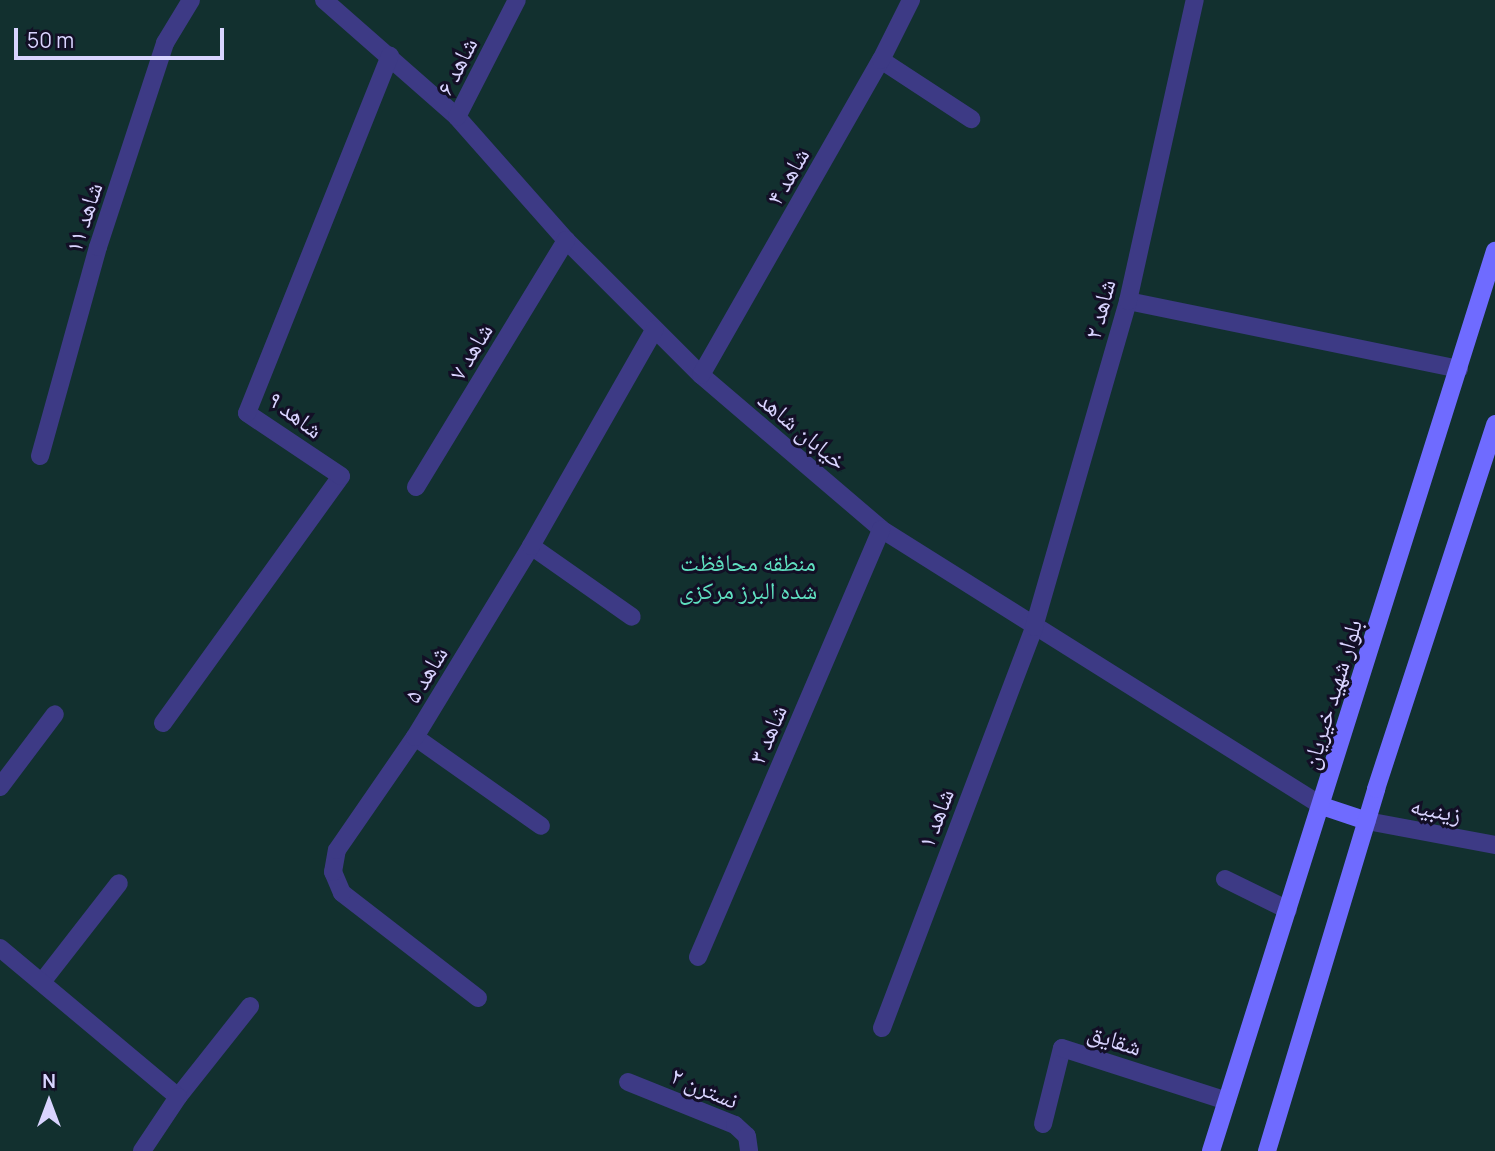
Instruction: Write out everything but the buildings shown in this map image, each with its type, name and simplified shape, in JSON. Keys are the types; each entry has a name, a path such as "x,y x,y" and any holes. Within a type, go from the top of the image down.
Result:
{"main road":[{"name":"بلوار شهید خیریان","path":"1211,1151 1495,251"},
{"path":"1267,1151 1367,821 1495,424"},
{"path":"1322,806 1367,821"}],"street":[{"name":"شاهد ۱۱","path":"40,456 98,247 165,43 191,0"},
{"name":"خیابان شاهد","path":"324,0 457,117 566,240 701,375 881,529 1322,806"},
{"name":"شاهد ۶","path":"457,117 517,0"},
{"name":"شاهد ۴","path":"701,375 881,60 911,0"},
{"name":"شاهد ۲","path":"1034,627 1128,301 1195,0"},
{"name":"شاهد ۹","path":"163,723 341,476 247,413 390,56"},
{"path":"881,60 971,118"},
{"name":"شاهد ۷","path":"416,487 566,240"},
{"path":"1128,301 1459,369"},
{"name":"شاهد ۵","path":"478,998 342,893 333,872 337,850 415,737 531,546 654,330"},
{"name":"شاهد ۳","path":"698,957 881,529"},
{"path":"531,546 632,617"},
{"name":"شاهد ۱","path":"882,1027 1034,627"},
{"path":"0,787 55,714"},
{"path":"415,737 541,826"},
{"name":"زینبیه","path":"1367,821 1495,845"},
{"path":"1225,879 1288,910"},
{"path":"42,982 119,883"},
{"path":"0,948 178,1097"},
{"path":"142,1151 178,1097 250,1006"},
{"name":"شقایق","path":"1043,1124 1062,1048 1227,1101"},
{"name":"نسترن ۲","path":"628,1082 736,1125 747,1136 749,1151"}],"green space":[{"name":"منطقه محافظت شده البرز مرکزی","path":"0,0 1495,0 1495,1151 0,1151"}]}
